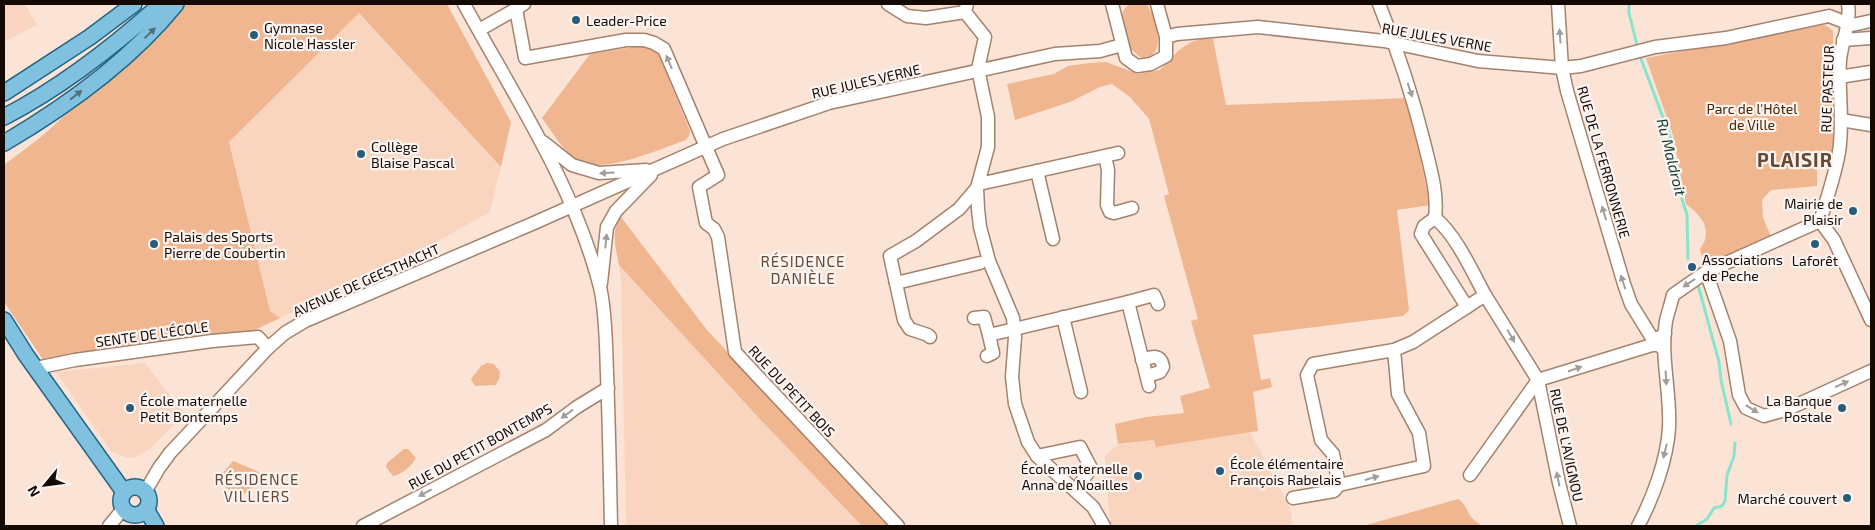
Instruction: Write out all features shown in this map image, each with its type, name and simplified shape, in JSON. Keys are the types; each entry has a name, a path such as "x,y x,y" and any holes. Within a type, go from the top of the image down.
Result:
{"main road":[{"path":"4,93 90,38 134,4"},
{"path":"4,109 31,95 80,61 121,30 150,4"},
{"path":"4,118 36,101 84,68 124,37 160,4"},
{"path":"4,143 37,124 121,60 162,21 176,4"},
{"path":"4,83 90,38"},
{"path":"4,150 29,134 37,124"},
{"path":"4,320 124,492"},
{"path":"135,511 148,500 145,492 141,489 132,488 124,492 121,500 135,511 156,526"},
{"path":"135,511 146,526"}],"street":[{"path":"464,4 539,139 572,207 587,241 601,290"},
{"path":"888,4 907,16 926,18 966,8 986,37 978,69 988,117 988,147 978,186 978,209 980,227 989,261 1013,318 1012,377 1015,404 1025,434 1037,456 1093,507 1104,526"},
{"path":"1112,4 1126,58 1137,66 1151,64 1166,56 1166,37 1157,4"},
{"path":"1115,17 1120,4"},
{"path":"1378,4 1395,44 1414,102 1437,201 1434,218 1424,226 1421,234 1467,308"},
{"name":"RUE DE LA FERRONNERIE","path":"1558,4 1562,68 1567,91 1624,284 1631,304 1652,338 1659,338 1666,333"},
{"name":"RUE PASTEUR","path":"1820,222 1839,151 1841,120 1839,78 1843,40 1850,13 1848,4"},
{"path":"479,30 520,6 525,58 626,40 644,40 654,43 664,50 706,148"},
{"name":"RUE JULES VERNE","path":"1166,37 1177,34 1258,27 1395,44 1478,62 1562,68 1581,66 1656,47 1726,38 1829,16 1852,24 1871,22"},
{"path":"1843,40 1871,38"},
{"name":"RUE JULES VERNE","path":"572,207 723,139 828,103 965,74 978,69 1055,54 1100,51 1122,45"},
{"path":"1839,78 1871,72"},
{"path":"1841,120 1871,125"},
{"path":"539,139 572,165 599,174 656,169"},
{"name":"RUE DU PETIT BOIS","path":"706,148 718,175 700,187 706,223 714,229 718,237 735,352 898,526"},
{"path":"930,337 910,329 904,320 890,256 916,241 959,209 978,186 1112,154 1108,170 1107,205 1109,218 1114,213 1132,208"},
{"path":"611,526 608,388 601,290 607,227 616,211 656,169"},
{"path":"1037,171 1053,239"},
{"name":"AVENUE DE GEESTHACHT","path":"145,492 170,453 268,348 285,333 305,321 572,207"},
{"path":"959,209 978,209"},
{"name":"RUE DE L'AVIGNOU","path":"1434,218 1442,224 1457,245 1485,295 1538,380 1560,490 1570,526"},
{"path":"1638,526 1648,507 1667,448 1669,426 1665,352 1666,322 1673,295 1706,272 1820,222 1834,240 1871,320"},
{"path":"896,283 980,263"},
{"path":"1706,272 1730,341 1738,395 1746,408 1764,416 1788,409 1871,371"},
{"path":"989,335 1154,295 1158,304"},
{"path":"1339,485 1333,454 1321,440 1307,375 1313,364 1394,350 1413,342 1485,295"},
{"path":"1128,302 1142,360 1148,381 1160,372 1163,367 1159,357 1154,356 1142,360"},
{"path":"1063,316 1081,392"},
{"path":"974,318 984,317 993,353 987,356"},
{"path":"1636,349 1643,339 1643,324"},
{"name":"SENTE DE L'ÉCOLE","path":"36,368 75,360 212,341 258,337 268,348"},
{"path":"1470,475 1538,380 1652,345 1659,345 1665,352"},
{"path":"1293,498 1334,491 1339,485 1371,480 1384,475 1424,466 1419,433 1398,394 1394,350"},
{"name":"RUE DU PETIT BONTEMPS","path":"363,526 546,430 608,388"},
{"path":"1037,456 1080,446 1090,468 1076,490"},
{"path":"109,526 135,511"}],"shaded area":[{"path":"4,4 25,4 37,25 4,42"},
{"name":"Collège Blaise Pascal","path":"359,13 501,167 490,212 404,260 352,286 280,318 270,312 229,142"},
{"path":"619,265 756,415 862,526 626,526 621,281"},
{"name":"École maternelle Petit Bontemps","path":"145,363 184,414 150,449 134,458 125,457 112,452 56,372"},
{"name":"École élémentaire François Rabelais","path":"1250,432 1290,508 1293,526 1110,526 1105,456 1117,445 1154,440 1156,447"}],"green space":[{"path":"184,4 447,4 511,122 501,167 359,13 229,142 270,311 280,318 250,332 44,361 4,302 4,165 41,137 167,24"},
{"path":"1129,4 1146,4 1150,10 1158,36 1155,52 1149,57 1140,57 1131,49 1122,17 1123,11"},
{"name":"Parc de l'Hôtel de Ville","path":"1823,25 1833,31 1834,149 1828,159 1817,169 1817,186 1771,190 1762,200 1763,218 1772,239 1706,269 1700,249 1706,236 1706,229 1701,218 1686,204 1673,135 1646,58"},
{"path":"1201,39 1213,39 1226,105 1408,98 1430,205 1397,210 1409,310 1403,316 1253,335 1261,380 1270,378 1272,387 1253,392 1258,431 1156,447 1154,440 1118,444 1115,424 1146,417 1184,413 1180,396 1210,388 1191,321 1198,319 1164,196 1169,194 1149,119 1130,97 1112,84 1100,87 1070,102 1015,120 1007,84 1054,74 1068,66 1089,63 1106,62 1138,74 1160,70 1179,50 1191,42"},
{"path":"640,46 651,47 658,53 690,131 689,136 686,140 615,163 587,164 576,160 562,146 542,118 590,54"},
{"path":"621,217 707,330 890,526 862,526 756,415 619,265 615,246 615,234"},
{"path":"487,363 494,364 500,372 496,385 475,386 471,379 481,366"},
{"path":"404,449 408,449 416,458 400,474 393,476 386,467 387,463"},
{"path":"233,461 257,471 264,478 239,498 217,480"},
{"path":"1458,499 1472,518 1481,526 1363,526"}],"waterway":[{"name":"Ru Maldroit","path":"1629,4 1629,13 1637,45"},
{"name":"Ru Maldroit","path":"1641,59 1670,136 1681,196 1687,215 1688,259"},
{"name":"Ru Maldroit","path":"1698,285 1719,362 1731,424"},
{"name":"Ru Maldroit","path":"1696,526 1707,519 1714,508 1722,506 1725,501 1727,475 1734,456 1735,443"}],"place":[{"name":"Leader-Price","path":"576,20"},
{"name":"Gymnase Nicole Hassler","path":"254,35"},
{"name":"Collège Blaise Pascal","path":"361,154"},
{"name":"Mairie de Plaisir","path":"1853,211"},
{"name":"Palais des Sports Pierre de Coubertin","path":"154,244"},
{"name":"Laforêt","path":"1815,244"},
{"name":"Associations de Peche","path":"1692,267"},
{"name":"École maternelle Petit Bontemps","path":"130,408"},
{"name":"La Banque Postale","path":"1842,408"},
{"name":"École élémentaire François Rabelais","path":"1220,471"},
{"name":"École maternelle Anna de Noailles","path":"1138,476"},
{"name":"Marché couvert","path":"1847,498"}],"district":[{"name":"PLAISIR","path":"1795,159"},
{"name":"RÉSIDENCE DANIÈLE","path":"803,270"},
{"name":"RÉSIDENCE VILLIERS","path":"257,488"}]}
